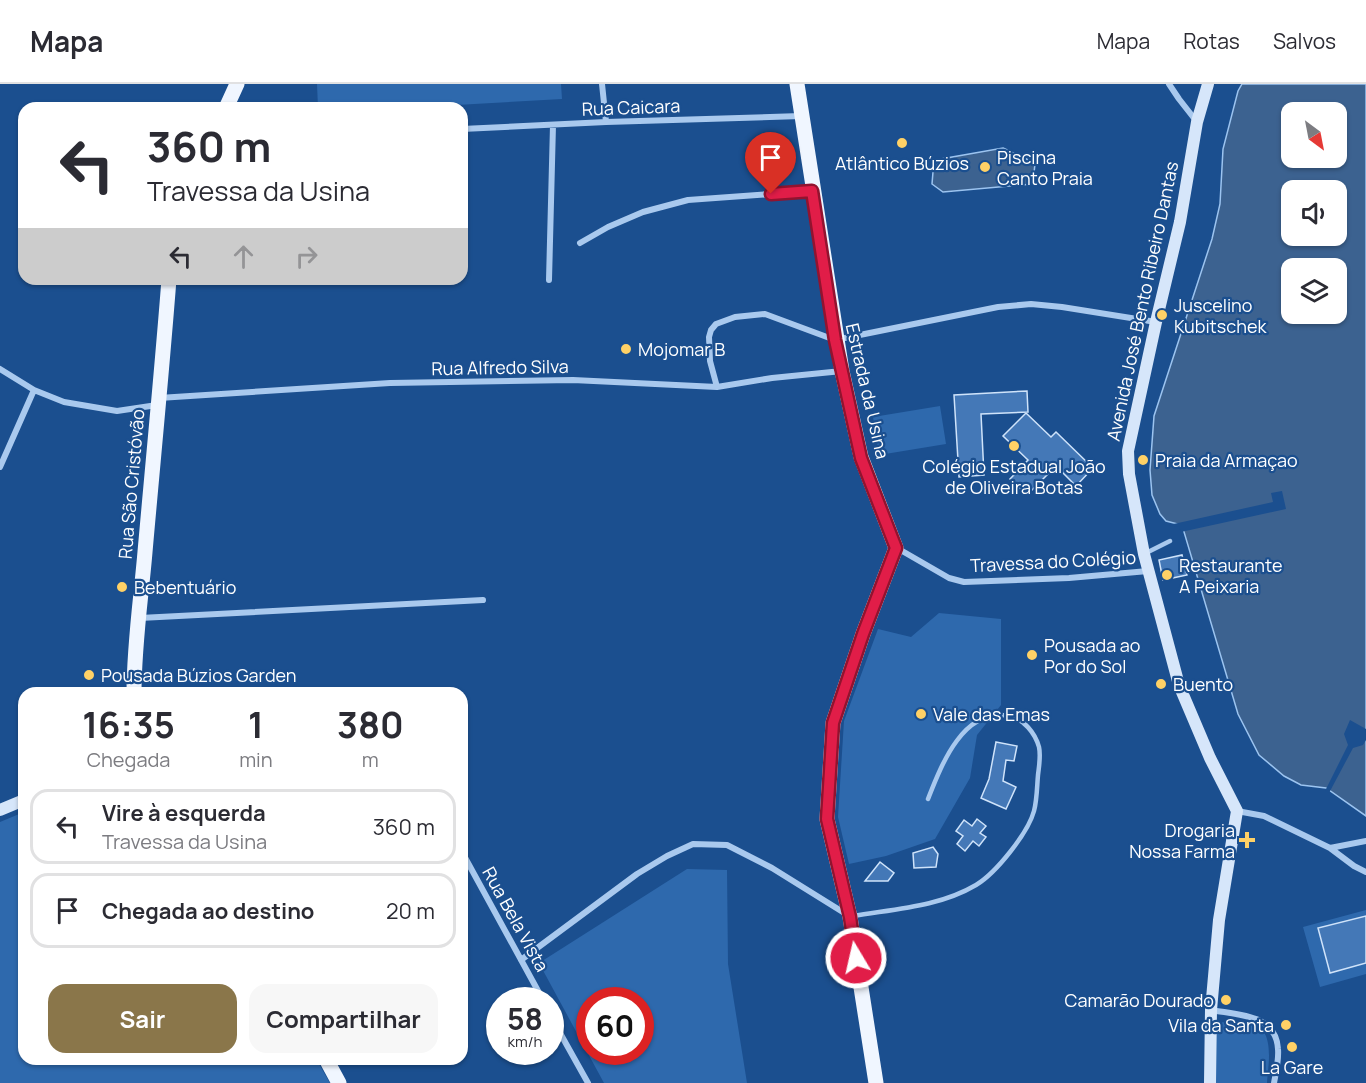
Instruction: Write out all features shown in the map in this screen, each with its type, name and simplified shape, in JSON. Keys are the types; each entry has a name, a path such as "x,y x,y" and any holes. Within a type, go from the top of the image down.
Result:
{"main road":[{"path":"229,102 237,84"},
{"name":"Estrada da Usina","path":"797,84 835,340 861,458 896,548"},
{"name":"Rua São Cristóvão","path":"134,687 137,618 168,285"},
{"path":"876,1083 850,917 827,819 833,723 863,634 896,548"},
{"path":"329,1065 339,1083"}],"street":[{"path":"602,84 606,122"},
{"path":"1169,84 1197,122"},
{"name":"Avenida José Bento Ribeiro Dantas","path":"1208,84 1197,122 1180,222 1128,451 1129,474 1144,554 1179,685 1210,758 1237,811"},
{"name":"Rua Caicara","path":"468,129 802,116"},
{"path":"549,280 553,124"},
{"path":"580,243 608,227 644,212 688,200 812,191"},
{"path":"717,387 710,362 709,337 711,330 721,321 735,317 765,314 835,340 998,307 1032,304 1156,322"},
{"name":"Rua Alfredo Silva","path":"0,369 34,390 64,402 117,411 158,401 390,383 573,380 717,387 772,378 842,371"},
{"path":"0,467 34,390"},
{"name":"Travessa do Colégio","path":"896,548 949,578 964,582 1069,578 1148,571"},
{"path":"137,618 483,600"},
{"path":"0,810 18,802"},
{"path":"1210,1083 1211,1010 1219,920 1237,811 1264,816 1330,848 1366,872"},
{"path":"1330,848 1366,841"},
{"path":"521,960 637,874 693,844 727,845 772,868 850,917"},
{"name":"Rua Bela Vista","path":"468,863 536,987"},
{"path":"1211,1010 1261,1020 1271,1028 1278,1050 1274,1083"},
{"path":"564,1040 588,1083"}],"lane":[{"path":"1144,554 1170,541"},
{"path":"850,917 924,905 957,895 978,884 994,869 1024,832 1034,811 1040,760 1039,748 1033,734 1016,718 1002,715 989,716 969,727 954,743 938,773 928,799"}],"shaded area":[{"path":"317,84 561,84 562,99 468,104 468,102 318,102"},
{"path":"1242,84 1366,84 1366,816 1326,788 1301,785 1284,776 1259,755 1238,714 1182,525 1166,521 1160,514 1152,495 1150,470 1154,416 1212,239 1220,204 1223,149 1238,91"},
{"name":"Piscina Canto Praia","path":"1003,148 1035,163 1033,184 943,192 932,184 933,172 941,159"},
{"path":"940,406 946,444 879,455 873,417"},
{"path":"939,613 1001,619 1001,705 977,735 970,778 935,839 886,856 849,864 838,817 844,721 878,629 911,637"},
{"path":"18,814 18,1065 320,1065 330,1083 0,1083 0,822"},
{"path":"687,869 727,870 728,964 747,1083 604,1083 594,1065 654,1065 654,987 576,987 576,1031 564,1009 564,987 552,987 539,963"},
{"path":"1366,910 1366,974 1320,987 1303,927"},
{"path":"1216,1022 1246,1023 1261,1029 1268,1042 1269,1051 1267,1083 1212,1083"}],"pier":[{"path":"1282,491 1286,509 1181,532 1179,527 1169,525 1273,502 1271,493"},
{"path":"1350,720 1366,729 1366,740 1363,745 1353,748 1329,793 1325,791 1348,745 1344,734"}],"building":[{"path":"1027,391 1028,412 981,414 984,475 959,477 954,395"},
{"path":"1026,413 1051,437 1056,432 1093,468 1076,486 1056,466 1027,495 1010,479 1028,460 1003,436"},
{"path":"1182,555 1187,575 1163,580 1159,560"},
{"path":"996,742 1017,746 1014,761 1006,760 1003,781 1016,787 1006,809 981,798 989,779"},
{"path":"977,819 986,826 980,833 986,837 979,846 973,841 965,851 957,844 963,836 956,831 964,820 972,826"},
{"path":"933,847 938,854 936,867 914,868 913,853"},
{"path":"880,862 894,873 888,881 865,881"},
{"path":"1366,916 1366,963 1330,973 1318,928"}],"place":[{"name":"Atlântico Búzios","path":"902,143"},
{"name":"Piscina Canto Praia","path":"985,167"},
{"name":"Juscelino Kubitschek","path":"1162,315"},
{"name":"Mojomar B","path":"626,349"},
{"name":"Colégio Estadual João de Oliveira Botas","path":"1014,446"},
{"name":"Praia da Armaçao","path":"1143,460"},
{"name":"Restaurante A Peixaria","path":"1167,575"},
{"name":"Bebentuário","path":"122,587"},
{"name":"Pousada ao Por do Sol","path":"1032,655"},
{"name":"Pousada Búzios Garden","path":"89,675"},
{"name":"Buento","path":"1161,684"},
{"name":"Vale das Emas","path":"921,714"},
{"name":"Drogaria Nossa Farma","path":"1247,840"},
{"name":"Camarão Dourado","path":"1226,1000"},
{"name":"Vila da Santa","path":"1286,1025"},
{"name":"La Gare","path":"1292,1047"}],"route":[{"path":"771,194 812,191 835,340 861,458 896,548 863,634 833,723 827,819 850,917 856,958"}]}
